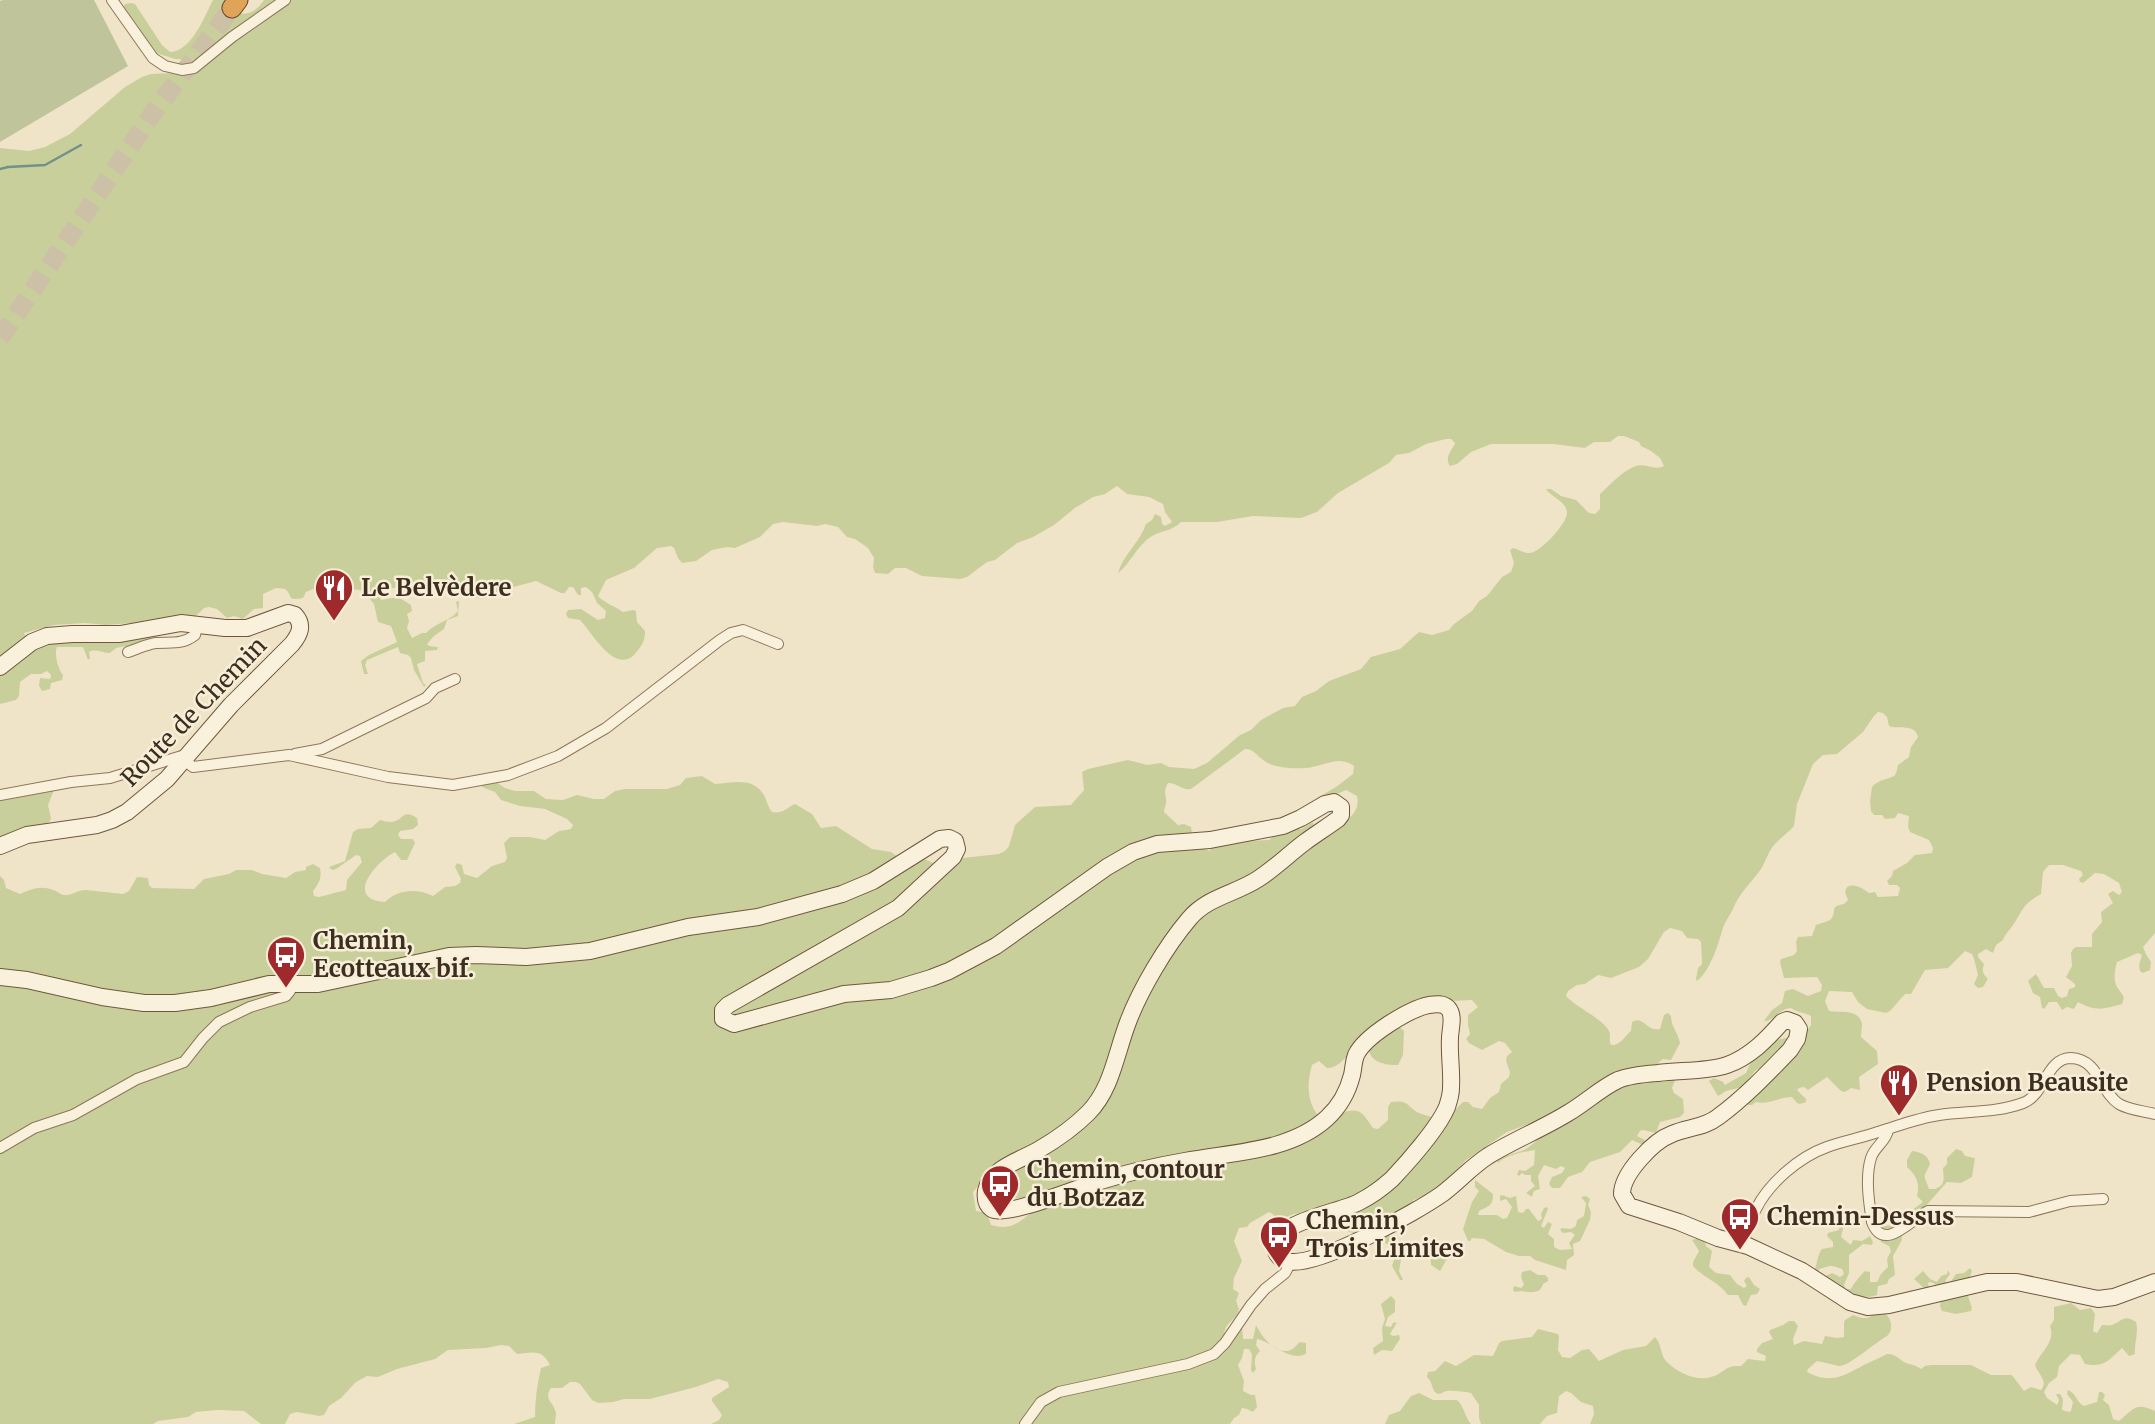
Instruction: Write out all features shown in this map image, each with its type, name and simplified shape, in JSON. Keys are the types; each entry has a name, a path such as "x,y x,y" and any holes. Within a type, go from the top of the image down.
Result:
{"street":[{"path":"112,0 153,58 165,66 182,70 198,65 285,0"},
{"name":"Route de Chemin","path":"0,667 32,642 47,636 120,634 174,623 247,628 288,612 297,617 301,627 295,640 235,701 186,758 152,793 120,817 88,827 27,835 0,846"},
{"path":"128,652 155,643 184,642 195,635 198,624"},
{"path":"289,755 388,777 453,785 508,775 558,755 606,728 731,633 743,630 778,643"},
{"path":"0,795 110,778 185,755 193,767 322,749 426,698 435,688 455,679"},
{"path":"0,977 36,981 92,996 154,1003 186,1002 270,984 318,984 449,956 526,957 590,951 678,929 751,918 850,891 877,879 940,839 949,838 955,841 956,851 953,857 898,908 728,1005 723,1010 723,1019 734,1024 844,994 891,990 931,978 996,946 1133,852 1157,844 1210,840 1274,828 1295,822 1325,804 1334,802 1341,807 1338,819 1308,839 1263,876 1211,901 1189,919 1142,988 1128,1021 1108,1084 1097,1103 1063,1135 993,1177 986,1192 989,1207 1005,1211 1114,1177 1266,1147 1290,1139 1320,1124 1335,1110 1346,1091 1358,1051 1371,1037 1415,1009 1433,1004 1443,1005 1452,1018 1451,1085 1445,1111 1398,1171 1370,1196 1349,1207 1284,1230 1276,1241 1279,1257 1291,1262 1305,1261 1333,1252 1408,1216 1449,1189 1492,1153 1565,1115 1620,1079 1722,1067 1764,1041 1782,1022 1791,1021 1798,1025 1795,1044 1729,1109 1712,1122 1696,1129 1671,1134 1657,1143 1640,1160 1623,1185 1623,1199 1629,1206 1742,1244 1796,1268 1850,1302 1868,1307 1889,1305 1987,1282 2023,1283 2098,1299 2114,1297 2155,1282"},
{"path":"0,1148 34,1128 73,1115 136,1079 184,1062 219,1022 250,1007 286,996 291,984"},
{"path":"1742,1244 1754,1212 1763,1198 1794,1166 1824,1148 1928,1116 1997,1109 2025,1103 2034,1097 2059,1061 2079,1059 2089,1065 2120,1104 2155,1114"},
{"path":"1888,1129 1887,1136 1871,1156 1869,1170 1872,1222 1881,1234 1900,1231 1928,1211 2029,1212 2070,1201 2103,1199"},
{"path":"1025,1424 1041,1402 1059,1392 1188,1364 1214,1353 1225,1343 1251,1305 1285,1273 1291,1262"}],"green space":[{"path":"94,0 128,66 0,142 0,1"},
{"path":"213,0 227,0 233,13 243,14 258,8 264,0 2155,0 2155,933 2143,947 2151,962 2150,970 2143,973 2140,971 2142,955 2138,953 2117,962 2115,981 2123,997 2122,1004 2100,1009 2078,1002 2074,1009 2067,1007 2062,1010 2057,1002 2049,1002 2042,1008 2040,997 2033,993 2028,981 2036,974 2044,988 2054,988 2062,998 2067,996 2069,989 2075,987 2066,977 2072,966 2073,949 2092,947 2092,934 2102,922 2101,912 2113,903 2108,894 2113,891 2119,895 2122,892 2119,883 2104,874 2095,873 2083,883 2079,879 2083,875 2081,871 2063,865 2049,865 2043,872 2041,894 2024,908 1993,953 1986,949 1978,954 1988,979 1983,987 1978,988 1974,984 1978,975 1975,961 1972,954 1965,951 1948,968 1925,970 1911,994 1905,994 1886,1013 1867,1009 1858,1002 1852,992 1829,991 1825,1001 1829,1011 1857,1015 1862,1024 1861,1037 1877,1051 1878,1064 1859,1077 1860,1090 1851,1088 1845,1092 1841,1091 1827,1077 1808,1090 1804,1087 1797,1090 1806,1102 1797,1103 1792,1097 1748,1105 1746,1102 1762,1071 1758,1069 1743,1087 1718,1096 1709,1081 1714,1078 1725,1085 1746,1073 1752,1059 1775,1040 1790,1040 1769,1071 1777,1075 1800,1051 1811,1025 1811,1016 1791,1008 1764,1021 1772,1010 1782,1003 1785,991 1793,989 1808,996 1821,991 1822,985 1817,977 1784,978 1781,959 1794,955 1798,937 1812,936 1816,925 1831,919 1835,908 1848,900 1845,892 1847,887 1875,892 1878,897 1898,896 1900,888 1897,885 1889,885 1887,881 1893,871 1915,855 1932,853 1929,840 1910,832 1909,816 1898,813 1895,818 1885,819 1871,811 1872,787 1895,775 1898,765 1909,757 1911,747 1918,737 1910,728 1889,726 1887,717 1878,712 1863,732 1837,754 1823,755 1813,764 1797,804 1794,826 1774,845 1761,869 1739,898 1724,926 1710,964 1697,981 1698,968 1702,964 1701,942 1687,938 1682,931 1670,928 1664,932 1648,959 1639,967 1611,978 1598,975 1568,991 1566,996 1570,1000 1608,1029 1611,1045 1620,1042 1631,1031 1632,1022 1636,1020 1651,1028 1660,1029 1664,1015 1668,1013 1671,1016 1680,1043 1671,1060 1663,1059 1658,1063 1675,1075 1672,1088 1674,1093 1683,1099 1684,1113 1680,1117 1660,1122 1656,1133 1640,1131 1637,1136 1645,1140 1645,1144 1632,1140 1620,1152 1590,1162 1582,1172 1568,1177 1560,1188 1552,1188 1549,1184 1552,1177 1562,1173 1565,1168 1561,1166 1556,1169 1544,1165 1538,1176 1540,1189 1534,1191 1532,1197 1526,1193 1535,1186 1531,1175 1517,1174 1519,1170 1525,1171 1534,1165 1535,1150 1510,1156 1498,1163 1497,1160 1533,1144 1550,1128 1550,1116 1507,1132 1466,1160 1437,1190 1414,1200 1408,1209 1371,1223 1356,1234 1347,1231 1344,1221 1346,1211 1325,1208 1291,1215 1275,1226 1272,1224 1274,1215 1269,1212 1247,1227 1239,1228 1234,1241 1242,1261 1234,1278 1233,1289 1239,1293 1236,1301 1239,1309 1226,1328 1224,1337 1242,1325 1243,1339 1253,1339 1256,1325 1272,1345 1257,1339 1256,1345 1260,1351 1253,1373 1252,1355 1249,1349 1244,1349 1238,1365 1244,1381 1243,1391 1255,1395 1257,1407 1253,1412 1242,1408 1230,1424 711,1424 722,1415 712,1398 729,1387 728,1382 718,1379 650,1399 598,1403 592,1400 580,1384 570,1382 562,1388 551,1388 549,1392 556,1413 555,1424 514,1424 535,1417 541,1368 550,1365 541,1354 517,1354 509,1346 501,1345 448,1350 435,1359 378,1377 367,1376 356,1382 329,1406 324,1415 297,1412 290,1414 285,1424 261,1424 244,1411 218,1410 196,1412 188,1417 153,1424 0,1424 0,876 6,888 20,894 40,888 63,895 86,890 123,894 129,891 137,877 148,878 152,888 194,889 204,879 236,870 252,870 286,878 295,872 306,870 306,867 313,864 320,868 320,880 313,891 314,896 319,897 346,890 347,880 362,862 360,856 356,855 336,869 329,867 345,861 353,832 371,828 380,820 391,822 408,814 417,818 418,825 413,829 400,831 398,835 401,839 413,839 415,843 407,860 401,860 395,852 380,863 368,879 366,894 385,902 395,894 408,891 433,896 445,887 460,883 461,879 455,867 457,863 462,865 464,874 477,878 492,866 505,862 507,858 504,843 510,837 545,840 559,831 571,829 573,825 567,819 545,809 501,800 495,792 482,787 483,785 496,782 515,791 534,791 546,799 563,800 577,795 604,799 615,791 667,789 680,785 686,778 702,776 715,784 742,782 754,785 764,795 772,812 782,811 795,804 812,814 821,828 836,826 872,849 891,852 897,859 924,859 936,864 953,859 999,854 1009,846 1015,825 1035,807 1071,805 1084,790 1082,772 1088,769 1128,760 1147,765 1161,763 1169,767 1194,769 1207,763 1261,720 1283,708 1295,706 1302,697 1329,681 1361,669 1371,657 1400,649 1419,632 1432,635 1449,630 1487,596 1502,577 1511,572 1514,563 1510,550 1513,548 1526,553 1539,549 1563,522 1566,508 1546,489 1576,500 1589,513 1595,514 1600,509 1600,494 1626,471 1640,465 1657,468 1664,466 1660,458 1639,442 1618,436 1610,442 1594,442 1585,448 1553,444 1491,444 1471,452 1457,464 1450,466 1448,457 1455,443 1446,439 1396,455 1389,463 1338,493 1317,512 1301,518 1253,516 1217,522 1181,522 1147,540 1118,573 1146,524 1155,514 1161,517 1165,526 1172,522 1163,504 1149,497 1127,494 1117,486 1105,494 1093,497 1054,525 1017,543 995,560 960,579 922,576 906,568 895,568 888,574 875,573 874,558 868,548 847,537 838,527 783,522 773,524 760,537 735,548 712,550 696,561 682,563 671,546 657,548 634,568 606,580 598,596 623,612 636,611 637,622 645,631 641,647 626,659 611,655 580,620 568,618 568,610 581,609 598,620 605,618 606,611 586,587 581,588 581,595 578,595 573,587 561,593 536,581 481,599 459,593 451,584 440,579 390,589 380,588 381,600 398,597 411,605 412,611 407,614 407,628 412,638 447,620 444,629 427,644 438,647 437,650 425,651 425,661 417,664 426,685 424,687 414,670 411,658 400,653 398,647 367,660 365,665 368,674 364,674 361,661 397,642 391,626 378,622 374,604 363,591 325,594 313,589 306,592 303,598 294,599 285,589 276,588 263,594 263,608 254,609 243,619 234,616 227,618 217,609 209,607 187,619 176,615 157,621 54,625 24,633 33,651 49,643 87,640 96,643 120,642 158,635 137,644 116,648 110,653 89,652 88,660 83,647 57,647 56,657 63,675 62,680 51,683 50,689 42,691 39,686 40,678 50,679 51,675 47,671 31,674 20,682 16,700 0,704 0,148 29,151 45,147 70,134 125,87 142,77 151,74 198,72 202,69 198,60 175,59 156,53 123,8 125,4 135,4 162,45 170,52 185,46","holes":["1245,749 1253,751 1267,763 1284,767 1306,768 1336,761 1354,766 1353,774 1317,798 1319,800 1346,790 1357,796 1355,811 1344,820 1329,825 1314,828 1313,822 1301,829 1287,828 1287,833 1276,834 1269,840 1219,842 1209,851 1201,847 1187,834 1192,833 1191,827 1178,825 1164,812 1168,783 1191,789","1435,997 1451,1001 1472,1000 1478,1007 1468,1015 1470,1034 1466,1039 1469,1043 1482,1050 1499,1041 1505,1043 1512,1052 1506,1061 1509,1077 1482,1109 1463,1102 1450,1115 1433,1118 1417,1112 1404,1102 1391,1102 1388,1107 1388,1120 1378,1129 1373,1128 1358,1111 1342,1113 1330,1125 1317,1114 1309,1091 1312,1065 1319,1061 1331,1068 1350,1052 1369,1048 1371,1056 1379,1062 1398,1065 1403,1055 1404,1031 1388,1016 1407,1003","1004,1176 1003,1189 1006,1196 1026,1198 1034,1211 1019,1222 999,1227 991,1225 987,1213 976,1211 973,1192 981,1183"]},
{"path":"459,601 458,616 447,620 458,611 456,602"},
{"path":"54,790 48,805 51,818 47,828 0,842 0,798"},
{"path":"1956,1149 1962,1151 1965,1156 1975,1158 1972,1177 1961,1183 1947,1182 1901,1234 1902,1240 1893,1256 1895,1275 1887,1284 1878,1286 1877,1295 1856,1295 1824,1277 1832,1273 1840,1277 1844,1274 1838,1267 1828,1266 1819,1269 1818,1274 1813,1273 1822,1249 1833,1247 1828,1233 1839,1230 1839,1219 1843,1217 1841,1237 1851,1245 1853,1240 1862,1241 1870,1236 1873,1242 1872,1245 1863,1244 1849,1255 1849,1273 1844,1285 1846,1289 1851,1289 1865,1271 1870,1272 1870,1282 1877,1282 1888,1267 1887,1259 1891,1251 1889,1246 1881,1242 1880,1226 1900,1225 1907,1214 1923,1202 1917,1196 1918,1184 1915,1177 1907,1167 1912,1151 1928,1158 1930,1164 1925,1178 1929,1189 1935,1189 1943,1183 1943,1168 1947,1164 1947,1158"},
{"path":"1475,1180 1493,1194 1491,1204 1479,1211 1478,1215 1507,1218 1512,1207 1506,1199 1500,1201 1502,1195 1510,1198 1516,1196 1518,1212 1523,1213 1529,1209 1538,1221 1542,1219 1541,1214 1547,1207 1541,1226 1544,1228 1548,1222 1552,1224 1548,1234 1554,1239 1554,1247 1560,1250 1572,1249 1569,1243 1575,1235 1560,1230 1576,1226 1577,1220 1584,1216 1586,1203 1581,1197 1590,1199 1590,1220 1580,1241 1573,1244 1574,1255 1567,1260 1566,1270 1530,1256 1506,1252 1484,1239 1472,1238 1468,1241 1463,1229 1472,1202 1479,1191 1475,1187"},
{"path":"1391,1236 1395,1245 1402,1244 1404,1248 1399,1253 1399,1271 1403,1280 1400,1280 1392,1266 1394,1250 1382,1240"},
{"path":"1692,1240 1705,1240 1706,1246 1712,1251 1709,1267 1716,1273 1730,1275 1744,1288 1747,1286 1744,1281 1749,1277 1760,1289 1757,1294 1751,1295 1746,1306 1738,1295 1728,1295 1693,1266 1699,1251"},
{"path":"1427,1241 1433,1241 1432,1248 1437,1253 1439,1248 1451,1252 1440,1271 1431,1265 1430,1252 1424,1245"},
{"path":"1970,1268 1970,1277 1963,1281 1972,1308 1971,1311 1956,1314 1942,1311 1942,1295 1935,1284 1930,1282 1929,1287 1924,1288 1914,1279 1923,1271 1937,1282 1948,1270 1950,1274 1945,1281 1949,1284 1956,1274 1964,1273"},
{"path":"1530,1270 1538,1275 1545,1275 1548,1281 1535,1292 1515,1292 1514,1286 1521,1288 1524,1285 1522,1272"},
{"path":"1391,1296 1395,1300 1395,1312 1388,1317 1385,1326 1391,1327 1397,1322 1390,1334 1399,1335 1400,1339 1392,1351 1382,1350 1374,1355 1373,1348 1383,1341 1382,1328 1385,1319 1381,1304"},
{"path":"2071,1303 2080,1310 2091,1308 2095,1314 2093,1331 2097,1333 2102,1325 2112,1325 2123,1319 2136,1322 2135,1354 2129,1356 2122,1348 2106,1362 2092,1365 2085,1364 2080,1355 2071,1354 2059,1366 2057,1377 2049,1383 2044,1392 2047,1398 2057,1405 2059,1400 2056,1394 2060,1394 2063,1399 2062,1410 2069,1412 2073,1402 2067,1394 2068,1390 2084,1406 2097,1402 2099,1392 2102,1392 2113,1419 2119,1421 2132,1410 2143,1407 2155,1411 2155,1424 1590,1424 1594,1414 1593,1406 1581,1402 1566,1391 1559,1396 1557,1413 1547,1416 1540,1424 1481,1424 1479,1405 1471,1393 1437,1393 1427,1377 1428,1372 1435,1371 1445,1361 1456,1366 1474,1355 1493,1356 1502,1341 1532,1337 1538,1329 1558,1334 1558,1350 1562,1357 1570,1358 1589,1349 1599,1361 1623,1350 1646,1346 1655,1337 1670,1365 1687,1375 1705,1378 1731,1367 1741,1366 1748,1359 1765,1361 1766,1356 1757,1352 1757,1349 1762,1343 1773,1339 1770,1330 1789,1321 1794,1321 1798,1326 1793,1339 1794,1345 1804,1341 1822,1344 1825,1336 1844,1337 1845,1320 1853,1315 1867,1318 1883,1312 1891,1324 1887,1336 1843,1365 1817,1361 1807,1372 1835,1378 1890,1354 1921,1369 1931,1365 1971,1365 1991,1375 2012,1375 2024,1391 2031,1387 2041,1390 2044,1383 2035,1365 2051,1337 2054,1307"},
{"path":"1300,1342 1306,1343 1306,1354 1299,1356 1278,1349 1291,1350"},
{"path":"1419,1393 1433,1400 1457,1400 1471,1424 1385,1424 1389,1415 1400,1411 1411,1396"}],"waterway":[{"path":"0,169 45,165 81,145"}],"tunnel":[{"path":"0,338 153,113 232,8"}],"place":[{"name":"Le Belvèdere","path":"334,622"},
{"name":"Chemin, Ecotteaux bif.","path":"286,989"},
{"name":"Pension Beausite","path":"1899,1117"},
{"name":"Chemin, contour du Botzaz","path":"1000,1218"},
{"name":"Chemin-Dessus","path":"1740,1251"},
{"name":"Chemin, Trois Limites","path":"1279,1269"}]}
